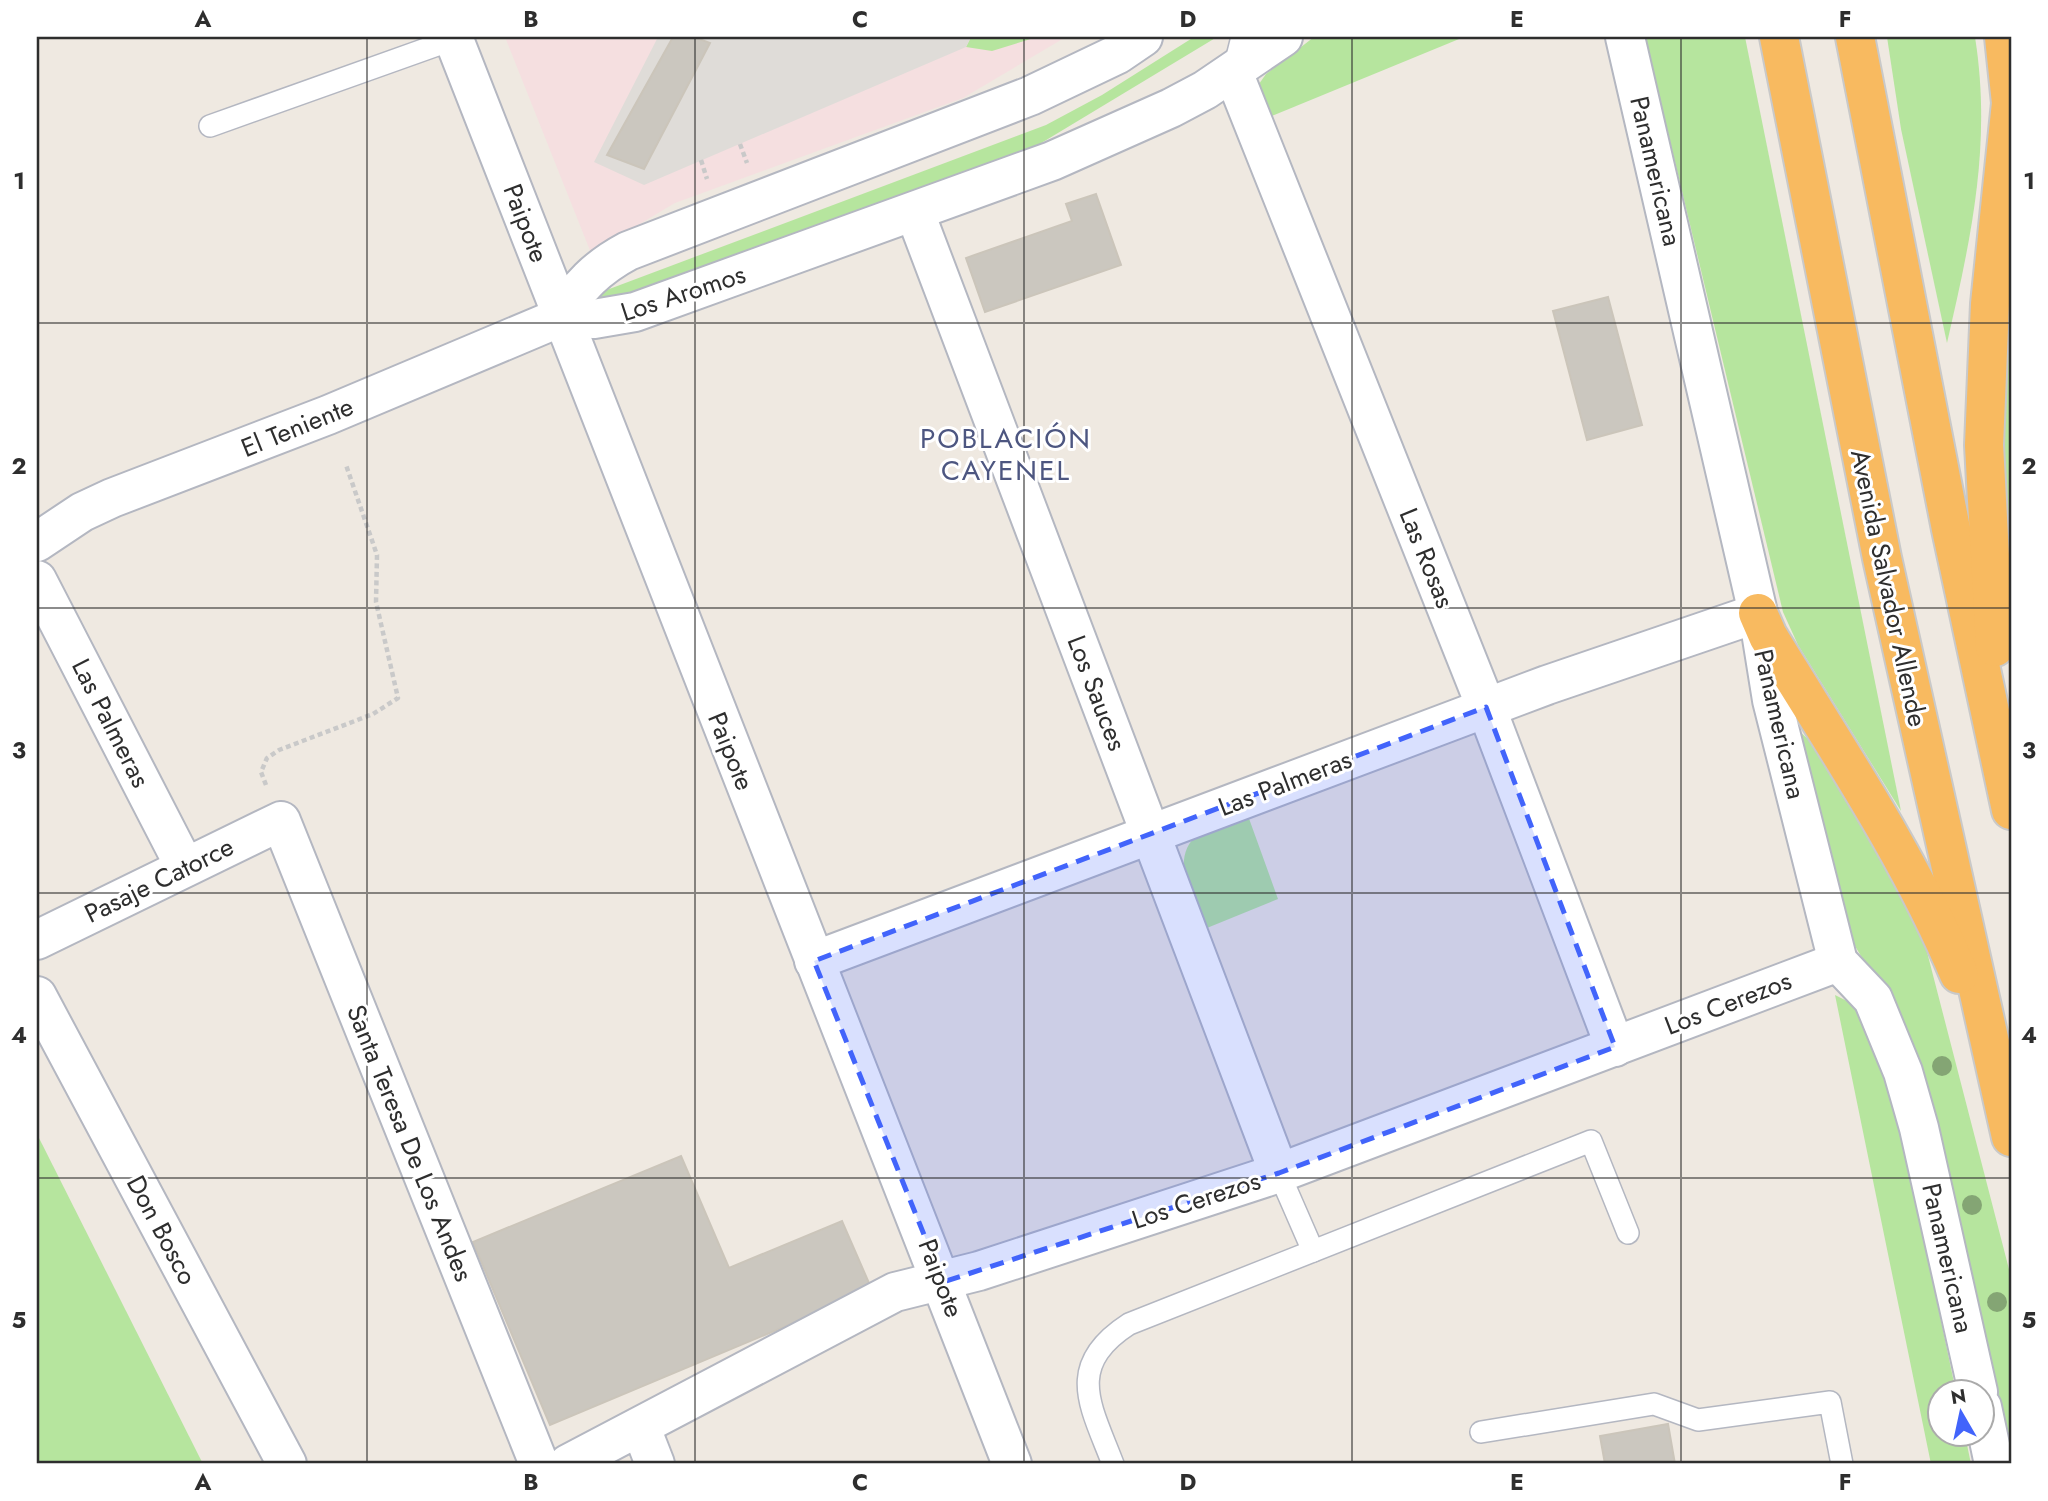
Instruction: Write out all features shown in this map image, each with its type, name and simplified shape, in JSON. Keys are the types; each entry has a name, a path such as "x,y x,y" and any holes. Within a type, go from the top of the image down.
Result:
{"highway":[{"name":"Avenida Salvador Allende","path":"1779,37 1882,558 2011,1138"},
{"path":"1855,37 1951,529 2011,810"},
{"path":"2001,764 1984,445 1990,304 2011,103 2004,37"},
{"path":"1758,612 1768,636 1858,780 1928,909 1993,1056"}],"street":[{"name":"Los Aromos","path":"1143,37 1107,59 1030,96 628,251 595,272 570,301 561,317 594,319 635,312 915,213 1126,129 1171,108 1238,54 1283,37"},
{"name":"Panamericana","path":"1625,37 1758,612 1772,700 1838,962 1873,999 1903,1072 1919,1128 1975,1378"},
{"name":"Paipote","path":"453,38 814,961 943,1282 1012,1464"},
{"name":"Las Rosas","path":"1238,54 1615,1046"},
{"name":"Los Sauces","path":"915,213 1279,1173"},
{"name":"El Teniente","path":"37,542 82,512 112,498 328,415 561,317"},
{"name":"Las Palmeras","path":"37,580 185,867"},
{"name":"Las Palmeras","path":"814,961 1486,707 1758,612"},
{"name":"Pasaje Catorce","path":"37,940 281,821"},
{"name":"Santa Teresa De Los Andes","path":"281,821 539,1464"},
{"name":"Los Cerezos","path":"568,1464 641,1429 895,1292 943,1282 1279,1173 1838,962"},
{"name":"Don Bosco","path":"37,996 287,1464"},
{"path":"641,1429 655,1464"}],"lane":[{"path":"210,126 453,38"},
{"path":"1113,1464 1087,1393 1095,1356 1104,1343 1129,1324 1591,1142 1628,1233"},
{"path":"1279,1173 1313,1251"},
{"path":"1481,1432 1654,1405 1698,1420 1829,1402 1842,1464"}],"path":[{"path":"740,144 748,166"},
{"path":"701,160 708,181"},
{"path":"281,821 261,772 267,758 279,750 373,713 398,698 376,602 377,555 346,465"}],"highlighted area":[{"path":"1486,707 1615,1047 1279,1173 943,1282 814,961"}],"shaded area":[{"path":"505,37 1066,37 963,98 675,203 591,253"},
{"path":"658,37 673,37 607,155 709,43 694,37 971,37 966,47 644,185 594,162"}],"green space":[{"path":"971,37 1037,37 992,51 966,47"},
{"path":"1194,37 1217,37 1038,145 595,310 588,297 1046,125 1102,95"},
{"path":"1314,37 1464,37 1262,120 1252,94 1266,74"},
{"path":"1645,37 1745,37 1901,811 1798,645 1783,612"},
{"path":"1887,37 1975,37 1980,77 1980,154 1971,229 1947,343 1901,129"},
{"path":"2011,299 2011,617 2004,538 2001,418 2002,378"},
{"path":"1793,725 1813,744 1895,881 1926,948 2011,1277 2011,1447 1929,1093 1892,992 1867,966 1855,946"},
{"path":"1247,813 1278,899 1202,930 1185,879 1185,854 1190,843 1200,833"},
{"path":"1835,995 1859,1007 1893,1092 1953,1378 1926,1378 1926,1440"},
{"path":"37,1134 203,1464 37,1464"},
{"path":"1928,1448 1968,1448 1971,1464 1931,1464"}],"building":[{"path":"673,37 694,37 710,43 644,169 607,155"},
{"path":"1096,194 1121,265 985,312 966,258 1072,221 1066,204"},
{"path":"1608,297 1642,425 1587,440 1553,311"},
{"path":"681,1156 729,1268 842,1221 872,1290 550,1425 473,1242"},
{"path":"1668,1424 1675,1464 1605,1464 1600,1436"}],"district":[{"name":"POBLACIÓN CAYENEL","path":"1006,454"}]}
